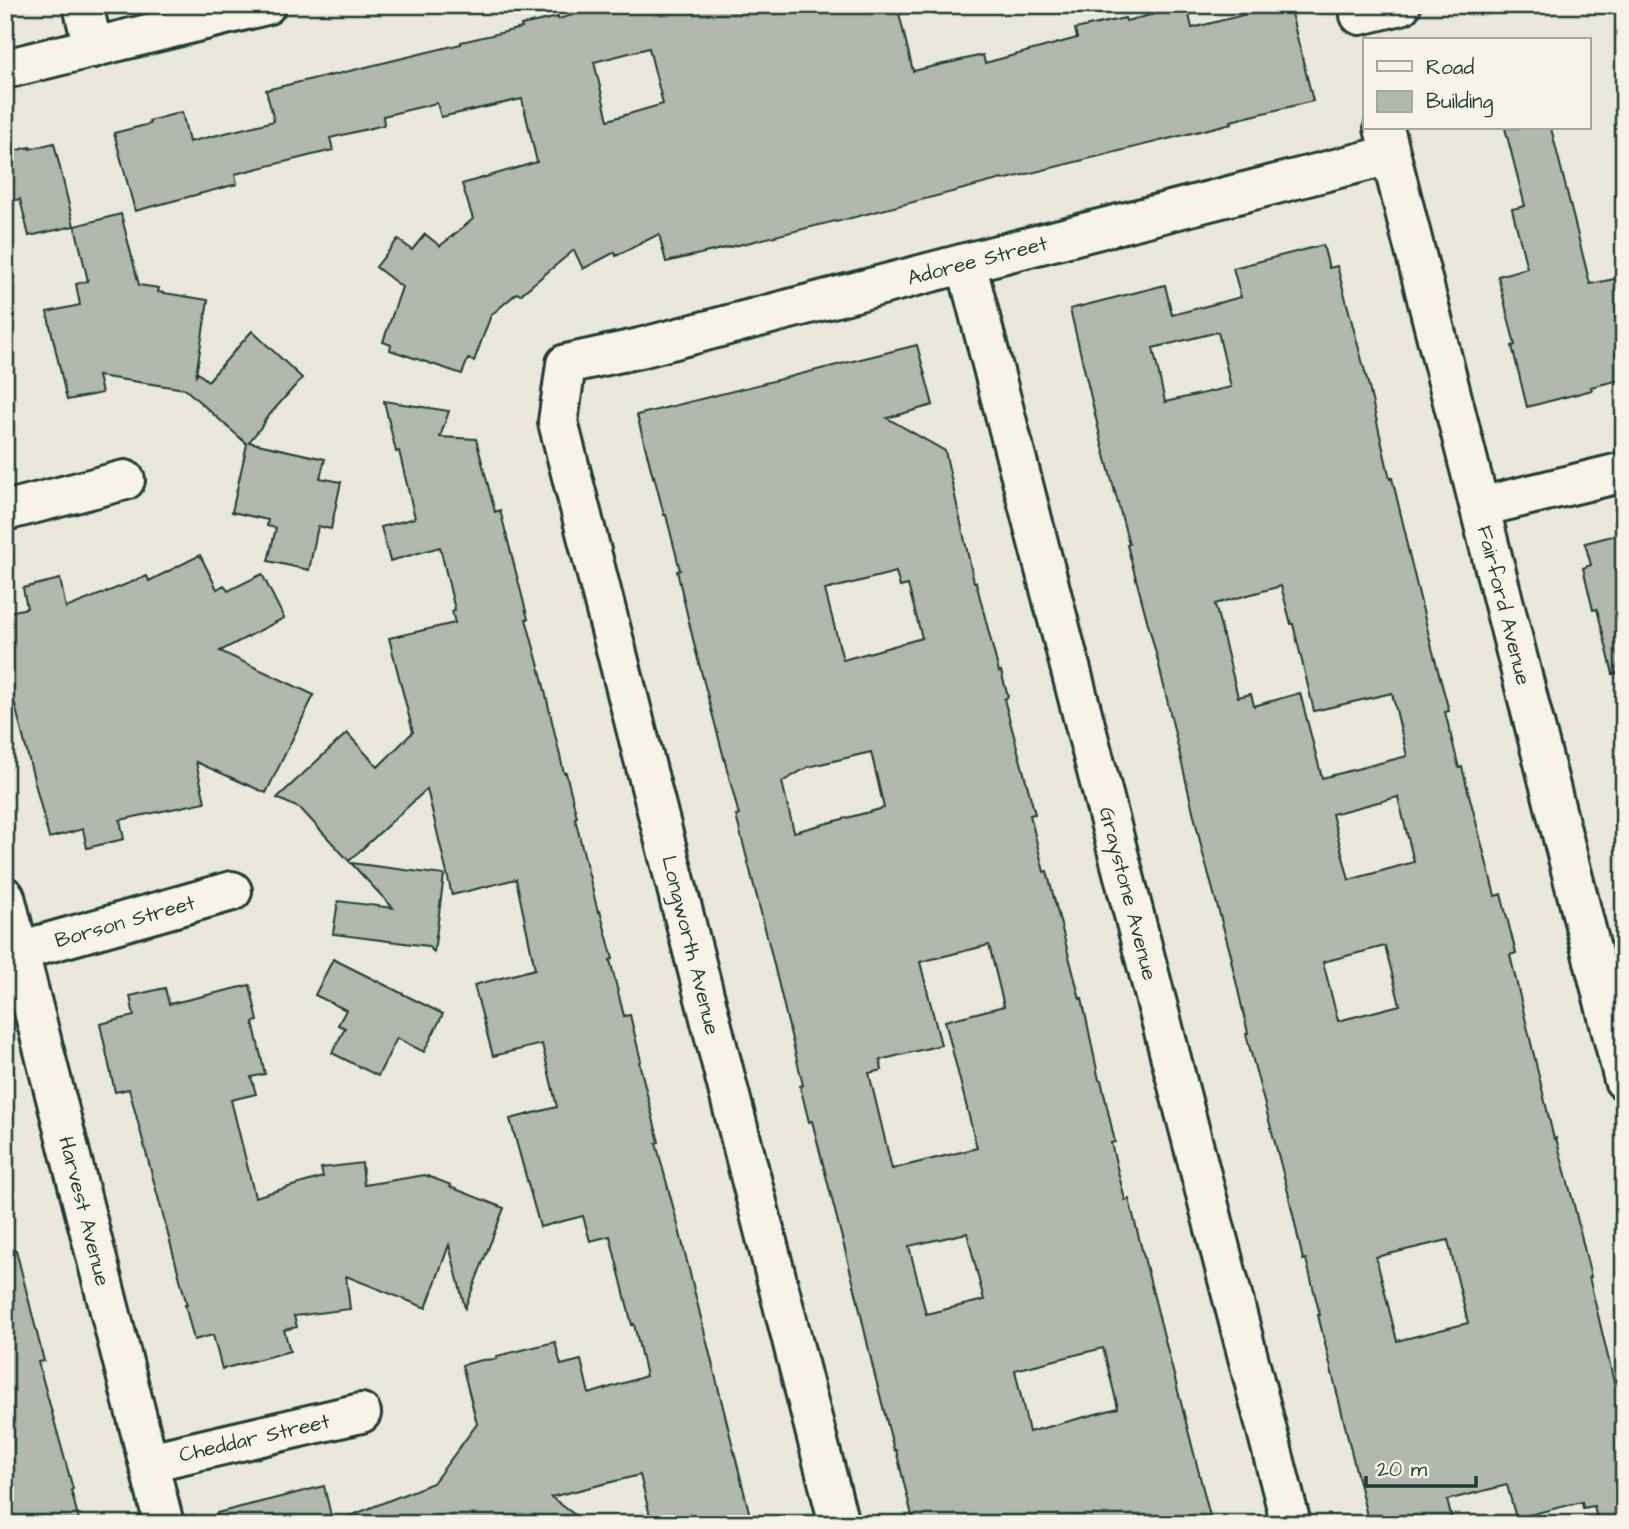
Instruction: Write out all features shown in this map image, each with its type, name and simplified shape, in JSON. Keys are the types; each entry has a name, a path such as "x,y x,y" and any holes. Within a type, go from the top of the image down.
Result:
{"street":[{"path":"83,5 93,48"},
{"path":"5,69 265,5"},
{"path":"1361,20 1401,5"},
{"name":"Adoree Street","path":"566,364 640,348 966,263 1387,141"},
{"name":"Fairford Avenue","path":"1387,141 1624,1080"},
{"name":"Graystone Avenue","path":"966,263 1292,1524"},
{"name":"Longworth Avenue","path":"566,364 558,422 839,1524"},
{"path":"1480,508 1624,472"},
{"path":"5,511 125,480"},
{"name":"Borson Street","path":"19,951 232,891"},
{"name":"Harvest Avenue","path":"5,897 164,1524"},
{"name":"Cheddar Street","path":"149,1462 361,1413"}],"building":[{"path":"609,5 897,5 913,71 983,55 985,63 1077,38 1075,29 1125,18 1126,21 1187,6 1192,28 1289,5 1313,101 836,222 666,262 659,234 583,269 574,250 520,295 517,293 491,315 474,361 468,359 462,374 390,350 391,345 383,342 402,287 376,267 398,239 412,250 425,234 440,246 473,219 462,184 537,162 522,99 441,117 437,103 383,116 384,125 330,138 333,150 235,174 237,184 135,211 114,133 182,112 189,142 274,121 266,90 461,44 522,28 521,25 558,19","holes":["649,48 663,104 608,120 594,62"]},
{"path":"1506,130 1552,130 1590,284 1624,277 1624,379 1527,407 1498,276 1527,268 1512,209 1525,206"},
{"path":"54,143 74,226 29,236 20,199 5,203 5,153"},
{"path":"121,214 139,285 159,288 158,292 208,300 196,375 198,373 208,381 252,331 302,378 249,442 325,459 320,478 341,482 331,529 318,526 309,570 268,561 276,528 267,526 268,520 232,512 247,444 185,389 98,376 102,393 67,400 47,312 80,305 76,284 88,281 75,226"},
{"path":"1323,245 1329,268 1337,266 1449,711 1445,712 1459,768 1462,767 1495,896 1501,894 1516,953 1510,955 1554,1139 1556,1138 1573,1201 1618,1399 1624,1397 1624,1524 1598,1524 1594,1506 1583,1508 1582,1502 1516,1518 1507,1485 1447,1500 1453,1524 1369,1524 1320,1315 1306,1259 1303,1260 1246,1034 1248,1033 1232,959 1203,854 1070,309 1165,285 1172,315 1241,297 1233,268","holes":["1218,332 1231,387 1165,402 1153,348","1281,586 1314,711 1392,693 1407,756 1322,778 1300,693 1254,706 1251,694 1238,697 1215,604","1398,797 1414,862 1349,880 1332,814","1385,946 1400,1005 1338,1021 1323,962","1448,1240 1468,1323 1397,1341 1376,1257"]},
{"path":"917,345 933,405 887,418 945,451 974,582 1008,697 1004,699 1035,814 1030,815 1044,872 1047,871 1080,999 1082,998 1115,1142 1111,1143 1125,1200 1129,1199 1212,1524 914,1524 812,1121 809,1122 800,1086 803,1085 736,816 739,815 677,571 680,570 637,415","holes":["896,572 900,587 908,585 922,638 843,660 825,590","871,752 884,808 794,832 782,782 808,767","989,945 1004,1006 945,1021 977,1148 892,1169 869,1073 882,1070 880,1060 941,1045 920,962","967,1233 984,1300 926,1314 909,1246","1103,1348 1118,1408 1029,1432 1015,1370"]},
{"path":"384,401 449,411 440,437 476,439 495,512 500,510 598,912 600,911 613,959 610,960 624,1016 630,1015 659,1142 656,1143 752,1524 652,1524 640,1475 551,1497 587,1524 335,1524 433,1483 477,1424 462,1365 497,1359 497,1356 555,1342 561,1365 581,1360 589,1394 646,1376 610,1236 590,1241 583,1216 540,1227 510,1119 557,1107 542,1044 493,1056 474,985 535,969 516,879 452,895 427,789 349,861 301,809 277,798 347,733 378,767 413,732 389,638 455,623 452,611 455,610 440,547 390,561 381,527 415,518"},
{"path":"1624,533 1624,672 1613,674 1597,609 1593,610 1583,568 1591,565 1585,543"},
{"path":"200,555 217,589 224,585 228,591 262,574 284,618 220,651 314,695 266,793 196,762 205,802 120,820 124,839 87,848 83,829 49,838 5,666 5,613 27,608 23,588 60,579 66,608 147,576 149,581"},
{"path":"351,863 444,875 434,952 428,946 333,934 338,901 393,908"},
{"path":"333,959 443,1014 424,1052 397,1038 378,1076 332,1053 345,1028 338,1025 346,1010 315,995"},
{"path":"250,985 258,1021 253,1022 265,1074 251,1077 256,1094 231,1100 255,1197 323,1177 321,1168 362,1163 364,1185 425,1175 504,1208 465,1308 449,1245 426,1308 346,1276 350,1309 294,1316 297,1327 284,1330 290,1351 222,1369 213,1335 194,1340 129,1089 115,1092 100,1024 134,1016 130,996 165,988 169,1004"},
{"path":"16,1250 44,1361 38,1362 80,1524 5,1524 5,1251"},
{"path":"324,1486 333,1524 218,1524 217,1513"}]}
